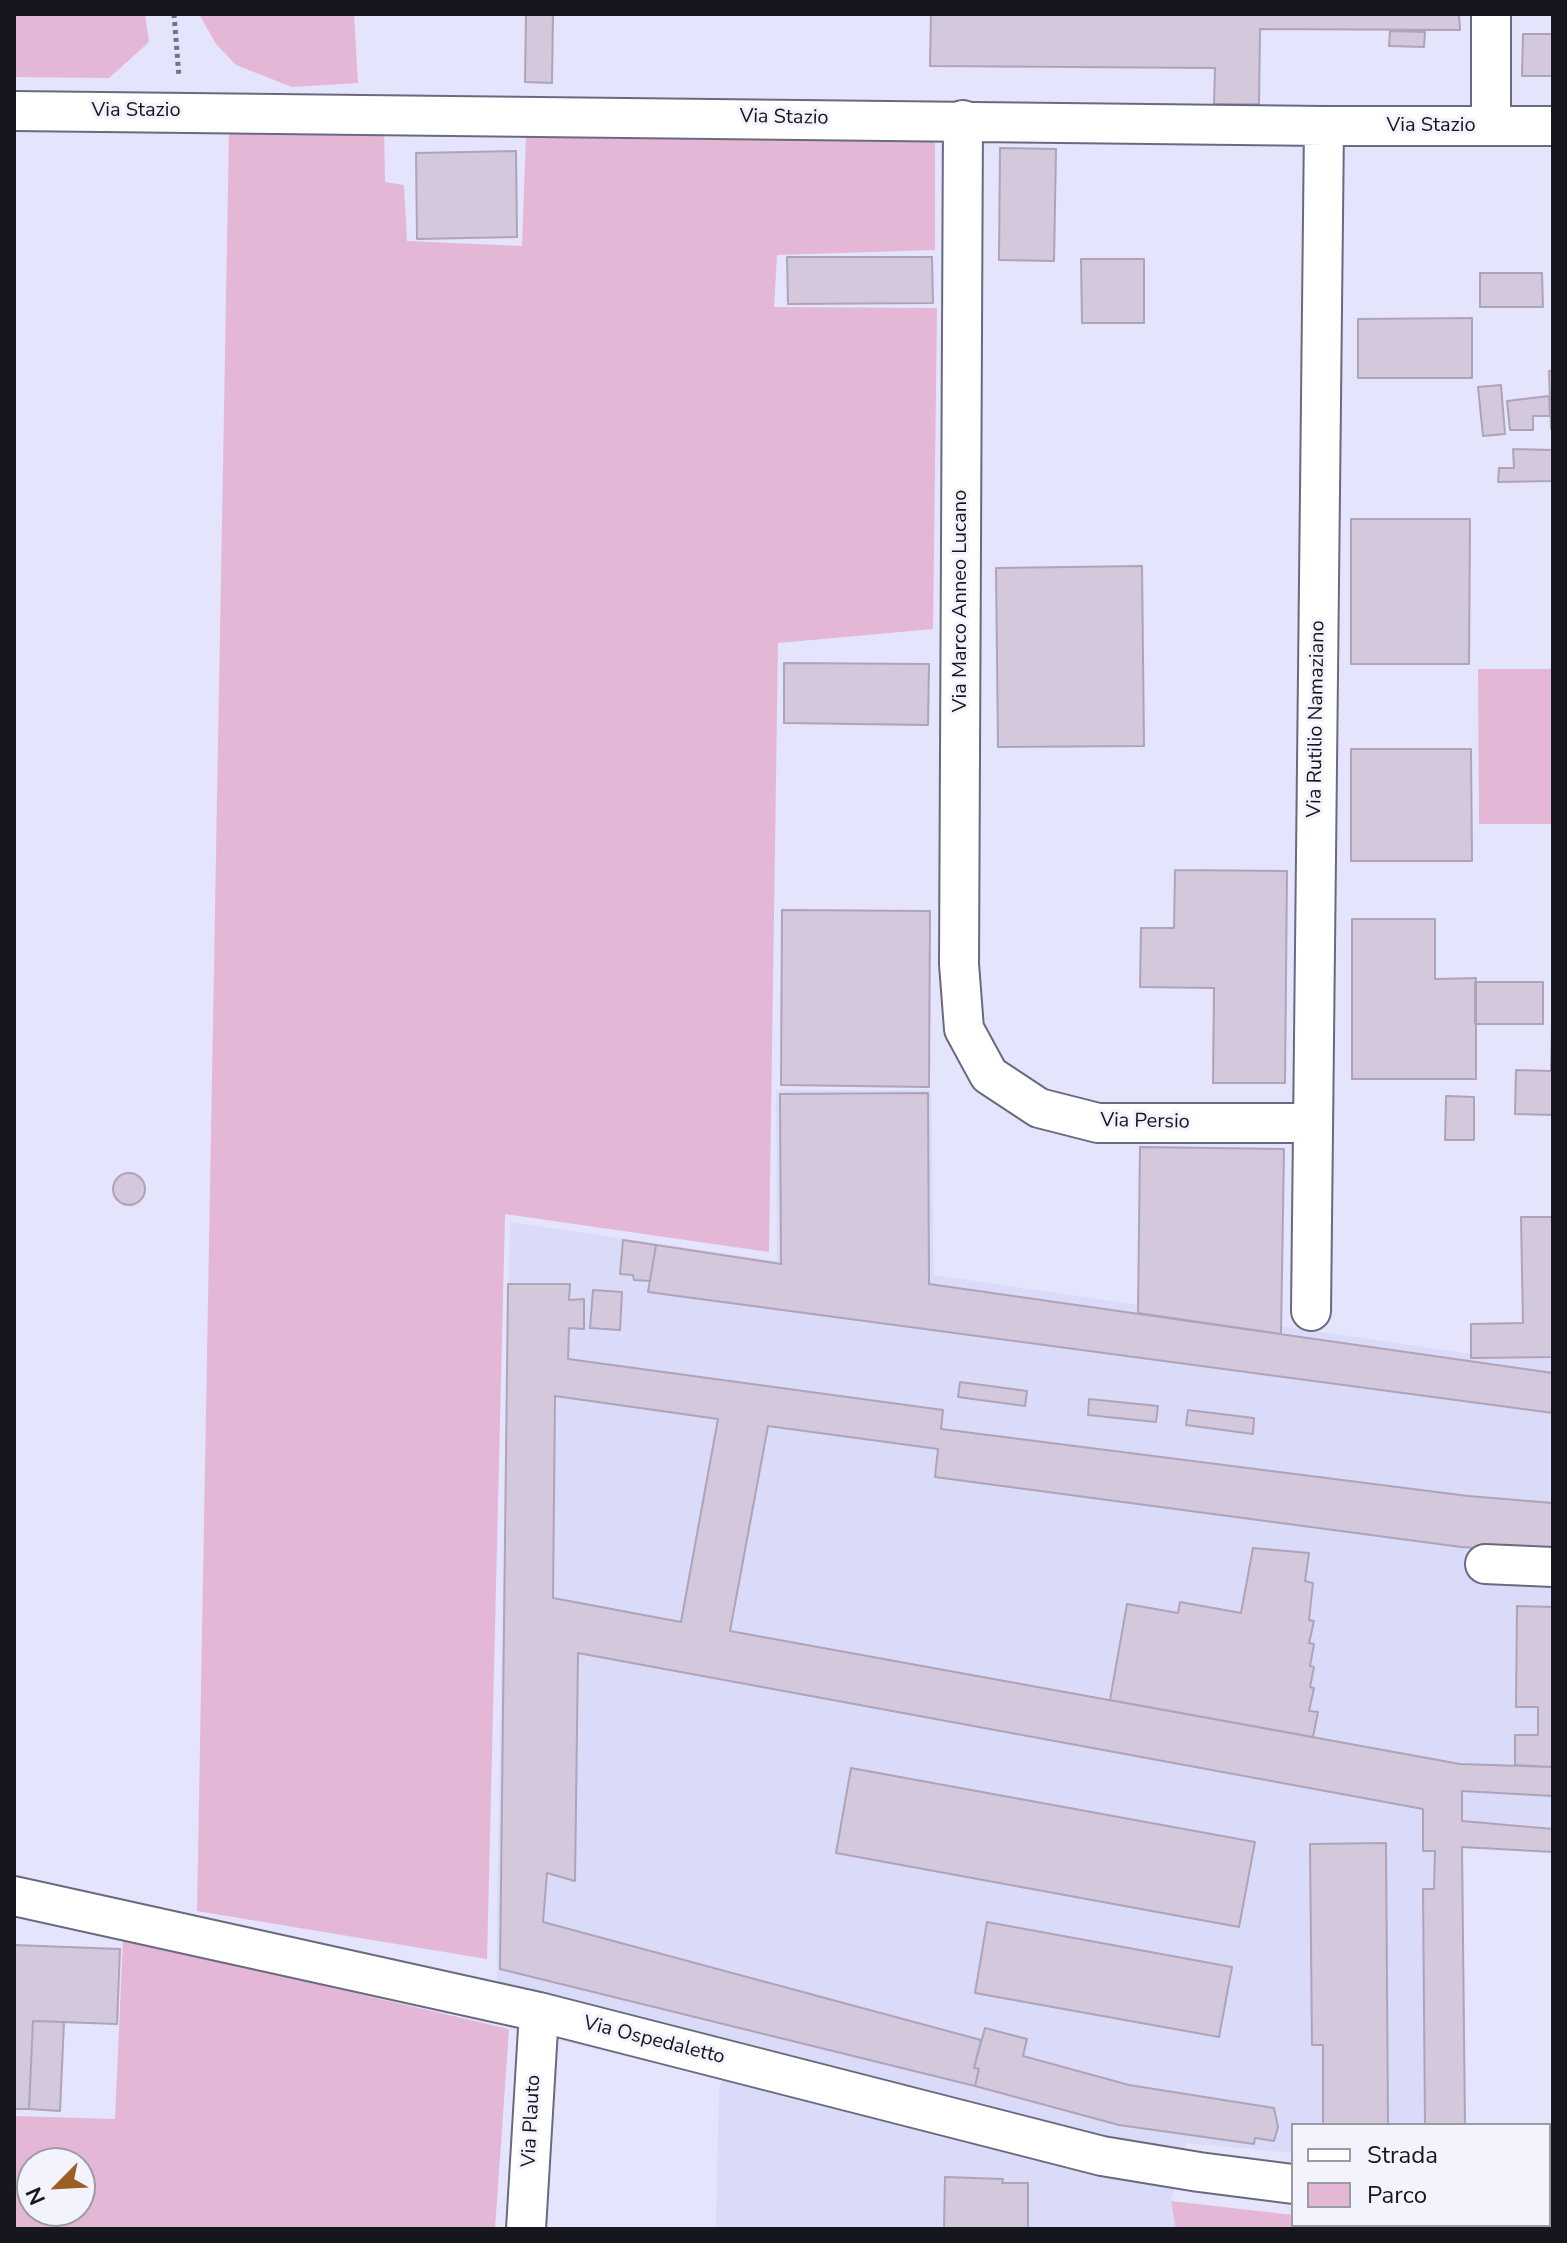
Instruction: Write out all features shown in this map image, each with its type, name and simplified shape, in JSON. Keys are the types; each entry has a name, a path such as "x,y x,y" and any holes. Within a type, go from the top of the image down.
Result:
{"street":[{"path":"1491,14 1491,126"},
{"name":"Via Stazio","path":"14,111 1553,126"},
{"name":"Via Marco Anneo Lucano","path":"963,120 959,964 964,1029 989,1075"},
{"name":"Via Rutilio Namaziano","path":"1311,1311 1324,126"},
{"name":"Via Persio","path":"989,1075 1039,1108 1098,1123 1313,1123"},
{"path":"1485,1564 1553,1567"},
{"name":"Via Ospedaletto","path":"14,1896 539,2012 1102,2156 1291,2184"},
{"name":"Via Plauto","path":"526,2229 539,2012"}],"path":[{"path":"174,14 180,111"}],"shaded area":[{"path":"776,1090 931,1090 934,1275 1464,1353 1553,1355 1553,1852 1463,1848 1465,2123 1291,2123 1291,2153 1186,2143 1171,2201 1176,2229 716,2229 719,2090 722,2079 509,2029 497,1978 497,1903 510,1222 777,1261"}],"green space":[{"path":"14,14 145,14 149,42 109,78 14,77"},
{"path":"199,14 354,14 358,83 292,87 236,65 216,44"},
{"path":"384,127 385,182 404,185 407,241 522,246 526,135 935,136 935,250 777,255 774,307 937,308 933,629 778,643 769,1252 505,1214 487,1959 197,1911 229,132"},
{"path":"1478,669 1553,669 1553,824 1479,824"},
{"path":"123,1939 509,2029 495,2229 14,2229 14,2116 115,2119"},
{"path":"1171,2201 1291,2215 1291,2227 1405,2229 1176,2229"}],"building":[{"path":"526,14 553,14 552,83 525,82"},
{"path":"931,14 1459,14 1460,30 1260,29 1259,104 1214,104 1215,68 930,66"},
{"path":"1390,31 1425,32 1424,47 1389,46"},
{"path":"1523,34 1553,34 1553,76 1522,76"},
{"path":"1000,148 1056,149 1054,261 999,260"},
{"path":"516,151 517,237 417,239 416,153"},
{"path":"787,257 932,257 933,303 788,304"},
{"path":"1081,259 1144,259 1144,323 1082,323"},
{"path":"1480,273 1542,273 1543,307 1480,307"},
{"path":"1472,318 1472,378 1358,378 1358,319"},
{"path":"1549,371 1553,371 1553,429 1551,429"},
{"path":"1501,385 1505,434 1483,436 1478,387"},
{"path":"1549,396 1550,416 1533,416 1533,430 1510,430 1507,401"},
{"path":"1513,449 1553,450 1553,481 1498,482 1499,468 1514,468"},
{"path":"1351,519 1470,519 1469,664 1351,664"},
{"path":"1142,566 1144,746 998,747 996,568"},
{"path":"784,663 929,664 928,725 784,723"},
{"path":"1351,749 1471,749 1472,861 1351,861"},
{"path":"1175,870 1287,871 1285,1083 1213,1083 1214,988 1140,987 1141,928 1174,928"},
{"path":"782,910 930,911 929,1087 781,1085"},
{"path":"1352,919 1435,919 1435,979 1476,978 1476,1079 1352,1079"},
{"path":"1553,979 1553,1115 1515,1114 1516,1070 1551,1071"},
{"path":"1475,982 1543,982 1543,1024 1475,1024"},
{"path":"928,1093 929,1284 1553,1373 1553,1413 648,1292 656,1245 781,1264 780,1094"},
{"path":"1446,1096 1474,1097 1474,1140 1445,1140"},
{"path":"1140,1147 1284,1149 1281,1334 1138,1313"},
{"path":"129,1173 140,1178 145,1189 140,1200 129,1205 118,1200 113,1189 118,1178"},
{"path":"1521,1217 1553,1217 1553,1357 1471,1358 1471,1324 1523,1323"},
{"path":"623,1240 656,1245 650,1281 634,1280 633,1275 620,1274"},
{"path":"508,1284 570,1284 569,1300 584,1299 584,1329 569,1328 568,1359 943,1410 941,1429 1468,1496 1553,1503 1553,1553 1461,1547 935,1477 938,1449 768,1426 730,1631 1460,1764 1553,1767 1553,1796 1462,1791 1462,1821 1553,1829 1553,1852 1462,1847 1465,2123 1425,2123 1423,1889 1434,1889 1435,1851 1423,1851 1423,1809 578,1653 575,1881 547,1873 543,1922 981,2040 974,2068 979,2069 975,2086 500,1969","holes":["555,1396 718,1419 681,1622 553,1598"]},
{"path":"593,1290 622,1292 620,1330 590,1328"},
{"path":"960,1382 1027,1391 1025,1406 958,1397"},
{"path":"1089,1399 1158,1406 1156,1422 1088,1415"},
{"path":"1188,1410 1254,1418 1253,1434 1186,1425"},
{"path":"1253,1548 1309,1553 1305,1581 1313,1583 1309,1620 1314,1621 1309,1643 1314,1644 1310,1687 1314,1688 1309,1711 1318,1712 1313,1737 1110,1700 1127,1604 1178,1613 1180,1602 1241,1613"},
{"path":"1517,1606 1553,1607 1553,1767 1515,1765 1515,1735 1538,1735 1538,1707 1516,1707"},
{"path":"851,1768 1255,1842 1239,1927 836,1853"},
{"path":"1386,1843 1388,2123 1323,2123 1323,2045 1312,2045 1310,1844"},
{"path":"987,1922 1232,1967 1219,2037 975,1993"},
{"path":"14,1945 120,1949 117,2024 33,2021 29,2109 14,2109"},
{"path":"33,2021 64,2022 60,2111 29,2109"},
{"path":"985,2028 1027,2039 1023,2056 1129,2085 1274,2108 1278,2127 1274,2141 1255,2138 1254,2144 1119,2125 975,2086 979,2069 974,2068"},
{"path":"945,2177 1028,2183 1028,2229 944,2229"}]}
